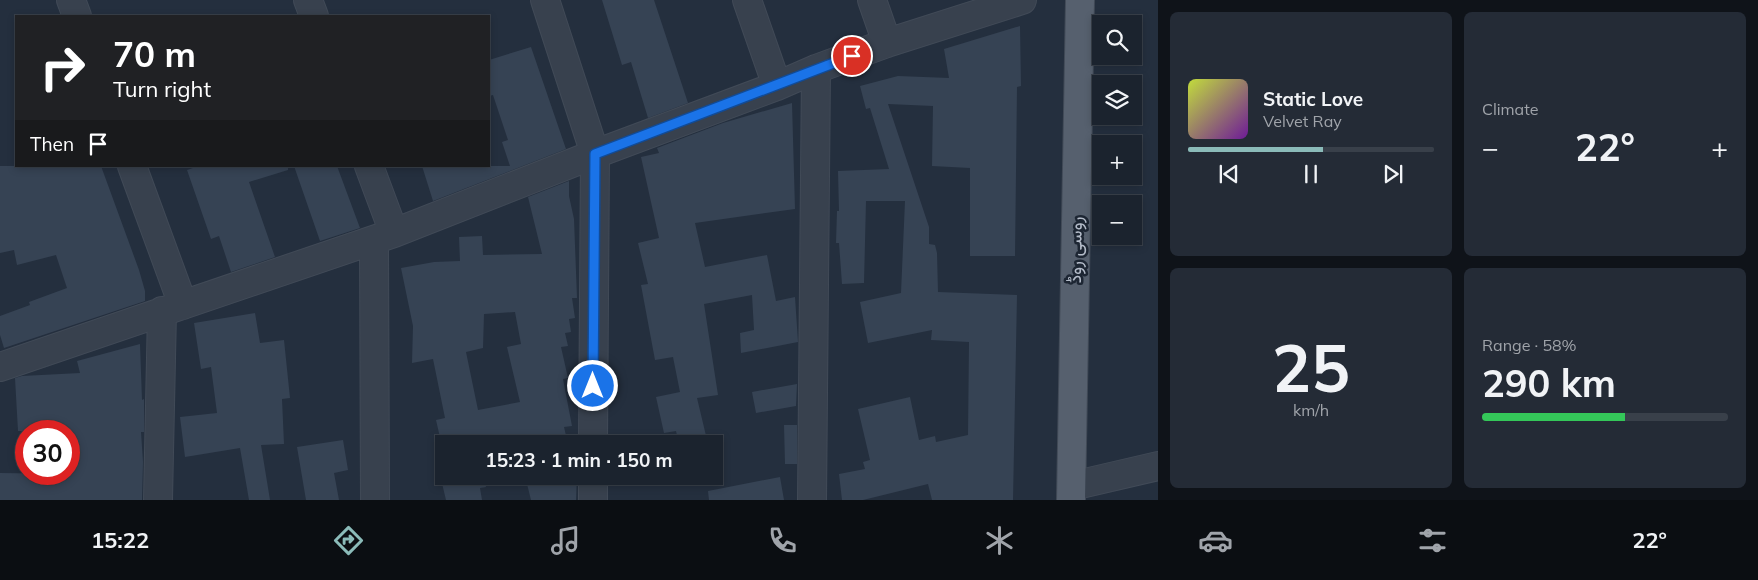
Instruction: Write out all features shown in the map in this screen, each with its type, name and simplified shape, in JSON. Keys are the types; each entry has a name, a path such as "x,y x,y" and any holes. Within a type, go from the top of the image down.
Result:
{"main road":[{"name":"روسی روڈ","path":"1071,493 1080,0"}],"street":[{"path":"71,0 77,15"},
{"path":"308,0 314,15"},
{"path":"545,0 595,154 593,435"},
{"path":"747,0 778,86"},
{"path":"872,0 887,44"},
{"path":"0,367 384,236 595,154 778,86 816,69 1022,0"},
{"path":"812,500 816,69"},
{"path":"132,167 173,308 158,500"},
{"path":"369,167 384,236 375,500"},
{"path":"1071,493 1158,466"},
{"path":"593,485 593,500"}],"building":[{"path":"602,0 654,0 688,103 648,118 631,62 622,65"},
{"path":"1020,26 1021,86 1017,87 1015,256 970,256 970,168 932,166 933,106 888,104 929,227 929,244 935,245 938,292 1017,295 1013,500 932,500 928,484 863,500 842,500 839,474 865,469 863,462 870,460 858,409 910,397 919,440 935,436 936,442 968,435 969,342 931,340 932,330 868,343 860,302 901,293 905,201 866,201 864,283 842,284 839,243 836,243 837,211 839,211 838,171 889,169 870,108 866,109 860,86 898,76 949,78 944,49"},
{"path":"531,47 566,149 433,201 422,167 510,166 502,142 508,140 493,95 490,96 490,60"},
{"path":"792,103 795,209 695,223 705,267 767,255 776,301 795,297 798,342 741,353 740,333 754,330 752,295 704,304 718,395 697,398 706,435 677,435 676,431 664,433 656,397 680,392 673,357 655,360 641,285 648,284 638,243 659,238 641,157 659,153 657,148 723,123"},
{"path":"0,166 101,167 139,270 145,291 145,301 4,348 0,335 0,316 30,305 29,302 67,288 56,255 17,265 14,250 0,253"},
{"path":"196,167 288,167 288,170 249,182 275,257 231,272 219,236 211,239 187,170"},
{"path":"294,167 337,167 360,228 320,241"},
{"path":"569,181 569,196 574,219 577,298 572,298 575,318 569,319 571,332 565,333 568,346 561,347 568,378 563,379 572,426 564,427 566,435 439,435 436,420 445,418 433,359 412,363 413,326 401,268 434,262 460,261 459,237 482,236 483,255 542,254 528,197","holes":["515,312 521,344 507,347 520,402 478,410 466,352 483,348 484,314"]},
{"path":"255,313 260,343 284,340 290,398 282,399 284,444 261,445 270,500 249,500 240,448 185,457 180,417 217,413 211,367 201,369 194,323"},
{"path":"140,344 142,400 144,399 144,432 141,432 143,462 142,500 0,500 0,473 15,473 15,485 80,485 80,420 17,420 15,378 80,373 77,361"},
{"path":"797,384 796,406 756,413 752,392"},
{"path":"784,425 797,425 797,464 785,464"},
{"path":"343,440 348,470 334,473 339,500 306,500 297,447"},
{"path":"780,477 784,500 709,500 708,491"},
{"path":"442,485 486,485 486,487 480,488 482,500 446,500"},
{"path":"527,485 577,485 576,500 531,500"}],"route":[{"path":"593,386 595,154 778,86 852,56"}]}
